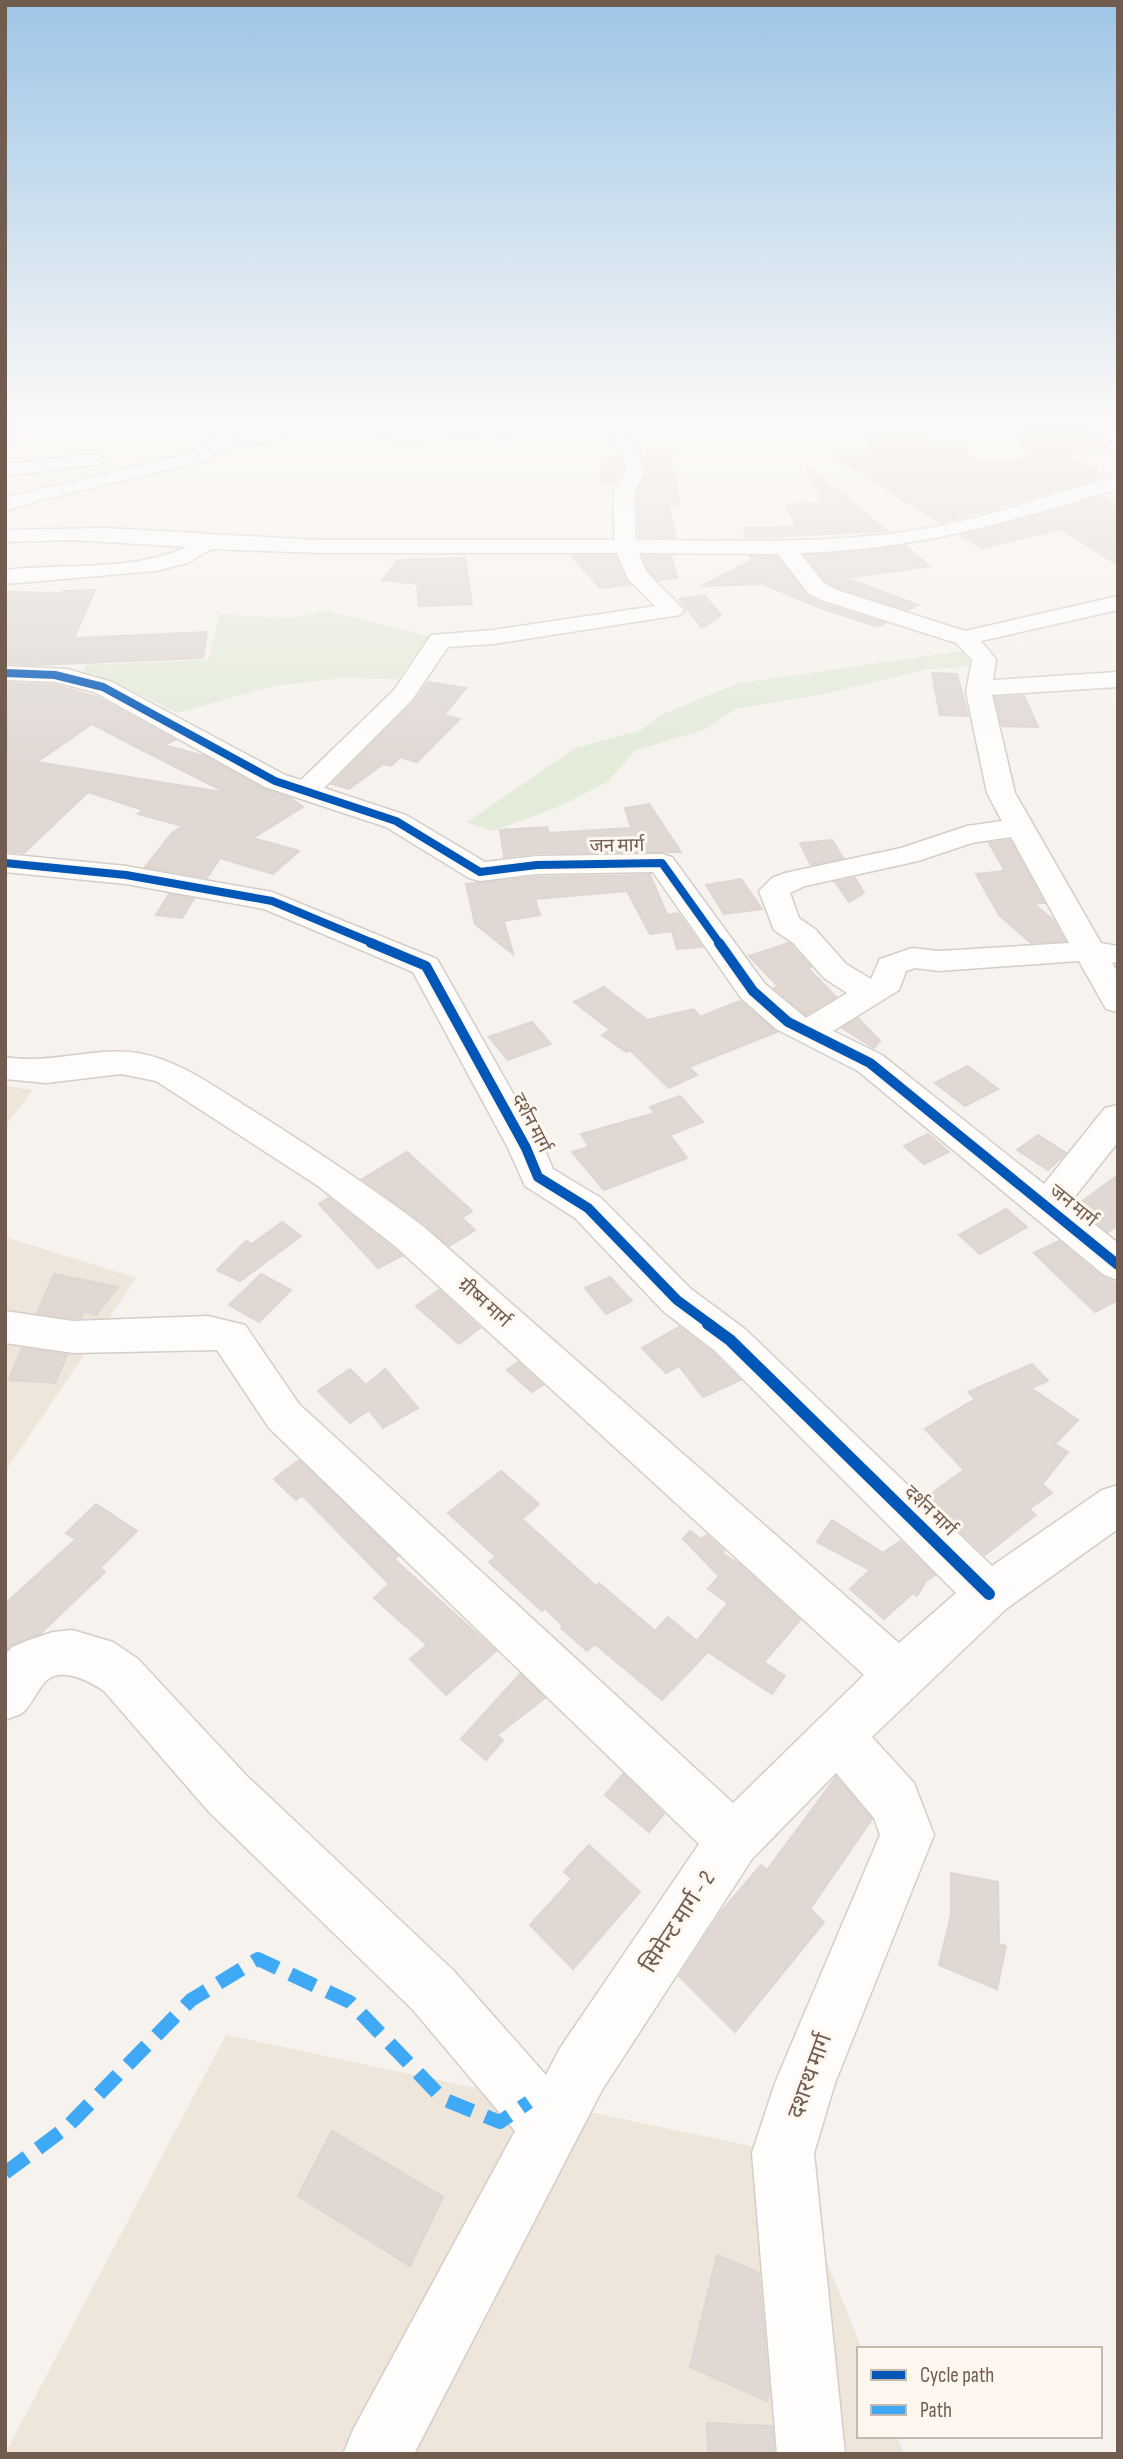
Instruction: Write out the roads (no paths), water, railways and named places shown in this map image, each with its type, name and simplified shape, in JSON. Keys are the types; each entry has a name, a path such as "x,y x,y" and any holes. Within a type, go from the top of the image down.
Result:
{"street":[{"path":"5,541 32,538"},
{"path":"29,573 47,538"},
{"path":"144,538 401,549 783,546 907,538"},
{"path":"306,791 403,695 440,640 493,637 672,610 636,575 625,546 625,538"},
{"path":"5,577 167,562 191,555 209,541"},
{"path":"783,546 816,588 829,596 964,638 1111,609"},
{"path":"964,638 984,659 979,688 1001,793 1020,827 1103,953 1118,1002"},
{"name":"जन मार्ग","path":"5,673 75,676 103,687 275,781 396,821 480,872 537,865 662,863 753,991 788,1022 870,1063 1118,1265"},
{"path":"979,688 1118,679"},
{"path":"871,993 835,971 804,936 785,923 774,891 776,888 796,879 908,855 967,835 1020,827"},
{"name":"दर्शन मार्ग","path":"5,863 126,875 272,901 426,966 527,1148 538,1177 588,1208 677,1300 730,1340 989,1594"},
{"path":"807,1032 888,984 891,967 912,958 939,961 1103,953"},
{"name":"ग्रीष्म मार्ग","path":"5,1068 28,1074 116,1063 147,1066 168,1073 331,1177 410,1237 899,1675"},
{"path":"1046,1207 1118,1117"},
{"path":"5,1327 74,1337 208,1332 230,1336 284,1416 733,1840"},
{"name":"सिमेन्ट मार्ग - 2","path":"377,2454 582,2069 733,1840 899,1675 989,1594 1118,1504"},
{"path":"5,1696 29,1663 53,1655 72,1653 96,1658 121,1675 228,1794 433,1990 551,2127"},
{"name":"दशरथ मार्ग","path":"811,2454 783,2153 805,2083 907,1835 895,1802 838,1736"}]}
